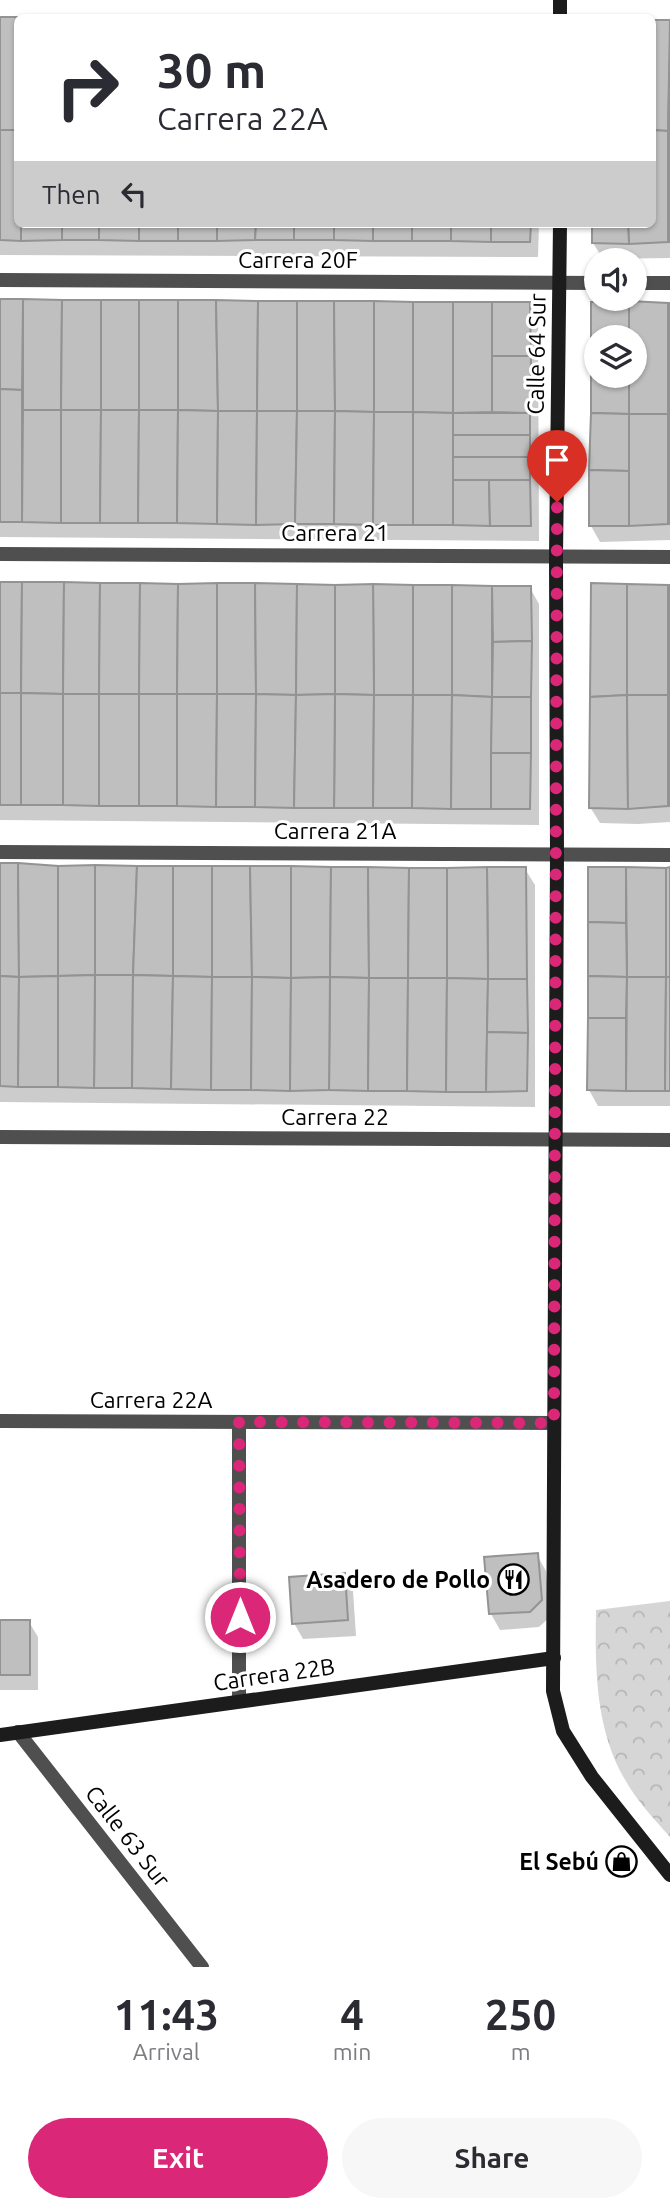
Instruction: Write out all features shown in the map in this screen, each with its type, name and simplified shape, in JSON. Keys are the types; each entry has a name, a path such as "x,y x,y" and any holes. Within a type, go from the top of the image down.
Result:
{"street":[{"name":"Calle 64 Sur","path":"560,228 556,556 553,1691 562,1731 592,1777 670,1875"},
{"name":"Carrera 20F","path":"0,280 584,283"},
{"path":"647,283 670,283"},
{"name":"Carrera 21","path":"0,554 670,557"},
{"name":"Carrera 21A","path":"0,852 670,855"},
{"name":"Carrera 22","path":"0,1137 670,1140"},
{"name":"Carrera 22A","path":"0,1421 554,1423"},
{"path":"239,1422 239,1701"},
{"name":"Carrera 22B","path":"0,1735 554,1658"},
{"name":"Calle 63 Sur","path":"18,1732 202,1967"}],"green space":[{"path":"670,1601 670,1837 634,1794 614,1758 607,1738 597,1675 596,1610"}],"building":[{"path":"0,17 14,17 14,130 0,130"},
{"path":"656,20 670,20 668,131 656,130"},
{"path":"670,52 670,131 668,131"},
{"path":"0,130 14,130 14,228 21,228 21,241 0,240"},
{"path":"656,130 668,131 668,242 629,244 628,228 656,228"},
{"path":"670,131 670,242 668,242"},
{"path":"21,228 62,228 62,240 21,241"},
{"path":"62,228 99,228 99,240 62,240"},
{"path":"99,228 139,228 139,241 99,240"},
{"path":"139,228 178,228 178,241 139,241"},
{"path":"178,228 217,228 217,241 178,241"},
{"path":"217,228 256,228 255,240 217,241"},
{"path":"256,228 294,228 294,240 255,240"},
{"path":"294,228 334,228 334,240 294,240"},
{"path":"334,228 373,228 373,241 334,240"},
{"path":"373,228 412,228 412,241 373,241"},
{"path":"412,228 451,228 451,241 412,241"},
{"path":"451,228 491,228 491,242 451,241"},
{"path":"491,228 531,228 530,242 491,242"},
{"path":"592,228 628,228 629,244 592,243"},
{"path":"0,299 23,299 22,390 0,389"},
{"path":"23,299 62,300 61,410 23,410"},
{"path":"62,300 101,300 101,410 61,410"},
{"path":"101,300 139,300 139,410 101,410"},
{"path":"139,300 178,300 178,410 139,410"},
{"path":"178,300 216,300 218,411 178,410"},
{"path":"216,300 258,301 257,411 218,411"},
{"path":"258,301 297,301 297,411 257,411"},
{"path":"297,301 334,301 335,411 297,411"},
{"path":"334,301 374,301 374,412 335,411"},
{"path":"374,301 413,302 413,412 374,412"},
{"path":"413,302 453,302 453,413 413,412"},
{"path":"453,302 492,302 492,412 453,413"},
{"path":"492,302 530,302 531,356 492,356"},
{"path":"647,302 668,303 668,414 629,414 629,388 647,388 647,325 629,325 629,311 647,311"},
{"path":"668,303 670,413 668,414"},
{"path":"591,311 629,311 629,325 591,325"},
{"path":"492,356 531,356 530,413 492,412"},
{"path":"591,388 629,388 629,414 591,413"},
{"path":"0,389 22,390 22,522 0,522"},
{"path":"23,410 61,410 61,523 22,522"},
{"path":"61,410 101,410 100,523 61,523"},
{"path":"101,410 139,410 138,523 100,523"},
{"path":"139,410 178,410 177,523 138,523"},
{"path":"178,410 218,411 217,524 177,523"},
{"path":"218,411 257,411 256,525 217,524"},
{"path":"257,411 297,411 295,524 256,525"},
{"path":"297,411 335,411 334,524 295,524"},
{"path":"335,411 374,412 373,525 334,524"},
{"path":"374,412 413,412 413,525 373,525"},
{"path":"413,412 453,413 453,525 413,525"},
{"path":"453,413 530,413 530,435 453,435"},
{"path":"591,413 629,414 629,471 589,470"},
{"path":"670,413 670,524 668,524 668,414"},
{"path":"629,414 668,414 668,524 629,526"},
{"path":"453,435 530,435 530,457 453,457"},
{"path":"453,457 530,457 530,480 453,480"},
{"path":"589,470 629,471 629,526 589,526"},
{"path":"453,480 489,480 490,526 453,525"},
{"path":"489,480 530,480 531,526 490,526"},
{"path":"0,582 22,582 21,693 0,693"},
{"path":"22,582 64,582 63,694 21,693"},
{"path":"64,582 100,583 99,694 63,694"},
{"path":"100,583 140,583 139,694 99,694"},
{"path":"140,583 178,584 177,694 139,694"},
{"path":"217,583 217,694 177,694 178,584"},
{"path":"217,583 255,583 256,694 217,694"},
{"path":"255,583 297,584 296,695 256,694"},
{"path":"591,583 627,584 627,695 590,697"},
{"path":"297,584 335,585 335,694 296,695"},
{"path":"373,584 413,585 413,695 374,695"},
{"path":"373,584 374,695 335,694 335,585"},
{"path":"627,584 668,585 668,695 627,695"},
{"path":"413,585 452,585 452,695 413,695"},
{"path":"452,585 492,586 492,697 452,695"},
{"path":"670,585 670,695 668,695"},
{"path":"492,586 531,586 532,641 493,642"},
{"path":"532,641 531,697 492,697 493,642"},
{"path":"0,693 21,693 21,805 0,805"},
{"path":"21,693 63,694 63,805 21,805"},
{"path":"63,694 99,694 99,806 63,805"},
{"path":"99,694 139,694 139,806 99,806"},
{"path":"139,694 177,694 177,806 139,806"},
{"path":"177,694 217,694 216,807 177,806"},
{"path":"217,694 256,694 255,807 216,807"},
{"path":"256,694 296,695 294,808 255,807"},
{"path":"335,694 374,695 373,808 334,808"},
{"path":"335,694 334,808 294,808 296,695"},
{"path":"374,695 413,695 412,808 373,808"},
{"path":"413,695 452,695 451,809 412,808"},
{"path":"452,695 492,697 491,809 451,809"},
{"path":"627,695 628,809 589,808 590,697"},
{"path":"627,695 668,695 668,806 628,809"},
{"path":"670,695 670,806 668,806"},
{"path":"492,697 531,697 531,753 491,753"},
{"path":"491,753 531,753 530,809 491,809"},
{"path":"0,863 18,863 19,977 0,976"},
{"path":"18,863 58,866 58,976 19,977"},
{"path":"95,865 95,975 58,976 58,866"},
{"path":"95,865 137,866 133,975 95,975"},
{"path":"137,866 173,866 173,976 133,975"},
{"path":"173,866 212,866 212,977 173,976"},
{"path":"212,866 250,866 252,977 212,977"},
{"path":"250,866 291,866 291,978 252,977"},
{"path":"291,866 331,867 330,977 291,978"},
{"path":"331,867 368,867 369,978 330,977"},
{"path":"368,867 409,868 408,978 369,978"},
{"path":"487,867 526,867 527,979 488,979"},
{"path":"487,867 488,979 447,978 447,868"},
{"path":"588,867 626,867 626,923 588,922"},
{"path":"626,867 666,868 666,977 627,977"},
{"path":"670,867 670,977 666,977 666,868"},
{"path":"409,868 447,868 447,978 408,978"},
{"path":"588,922 626,923 627,977 588,976"},
{"path":"95,975 133,975 132,1088 94,1088"},
{"path":"95,975 94,1088 58,1087 58,976"},
{"path":"133,975 173,976 171,1089 132,1088"},
{"path":"0,976 19,977 18,1087 0,1086"},
{"path":"58,976 58,1087 18,1087 19,977"},
{"path":"173,976 212,977 211,1090 171,1089"},
{"path":"588,976 627,977 626,1018 588,1018"},
{"path":"212,977 252,977 251,1090 211,1090"},
{"path":"252,977 291,978 290,1091 251,1090"},
{"path":"330,977 369,978 368,1091 329,1090"},
{"path":"330,977 329,1090 290,1091 291,978"},
{"path":"627,977 666,977 665,1091 626,1091"},
{"path":"666,977 670,977 670,1091 665,1091"},
{"path":"369,978 408,978 407,1091 368,1091"},
{"path":"408,978 447,978 446,1092 407,1091"},
{"path":"447,978 488,979 486,1092 446,1092"},
{"path":"488,979 527,979 528,1033 487,1032"},
{"path":"588,1018 626,1018 626,1091 587,1090"},
{"path":"487,1032 528,1033 527,1091 486,1092"},
{"name":"Asadero de Pollo","path":"538,1553 542,1600 530,1612 489,1614 484,1557"},
{"path":"345,1573 348,1620 292,1624 289,1577"},
{"path":"0,1620 30,1620 30,1675 0,1675"}],"place":[{"name":"Asadero de Pollo","path":"513,1579"},
{"name":"El Sebú","path":"622,1861"}],"route":[{"path":"240,1617 239,1422 554,1423 557,502"}]}
